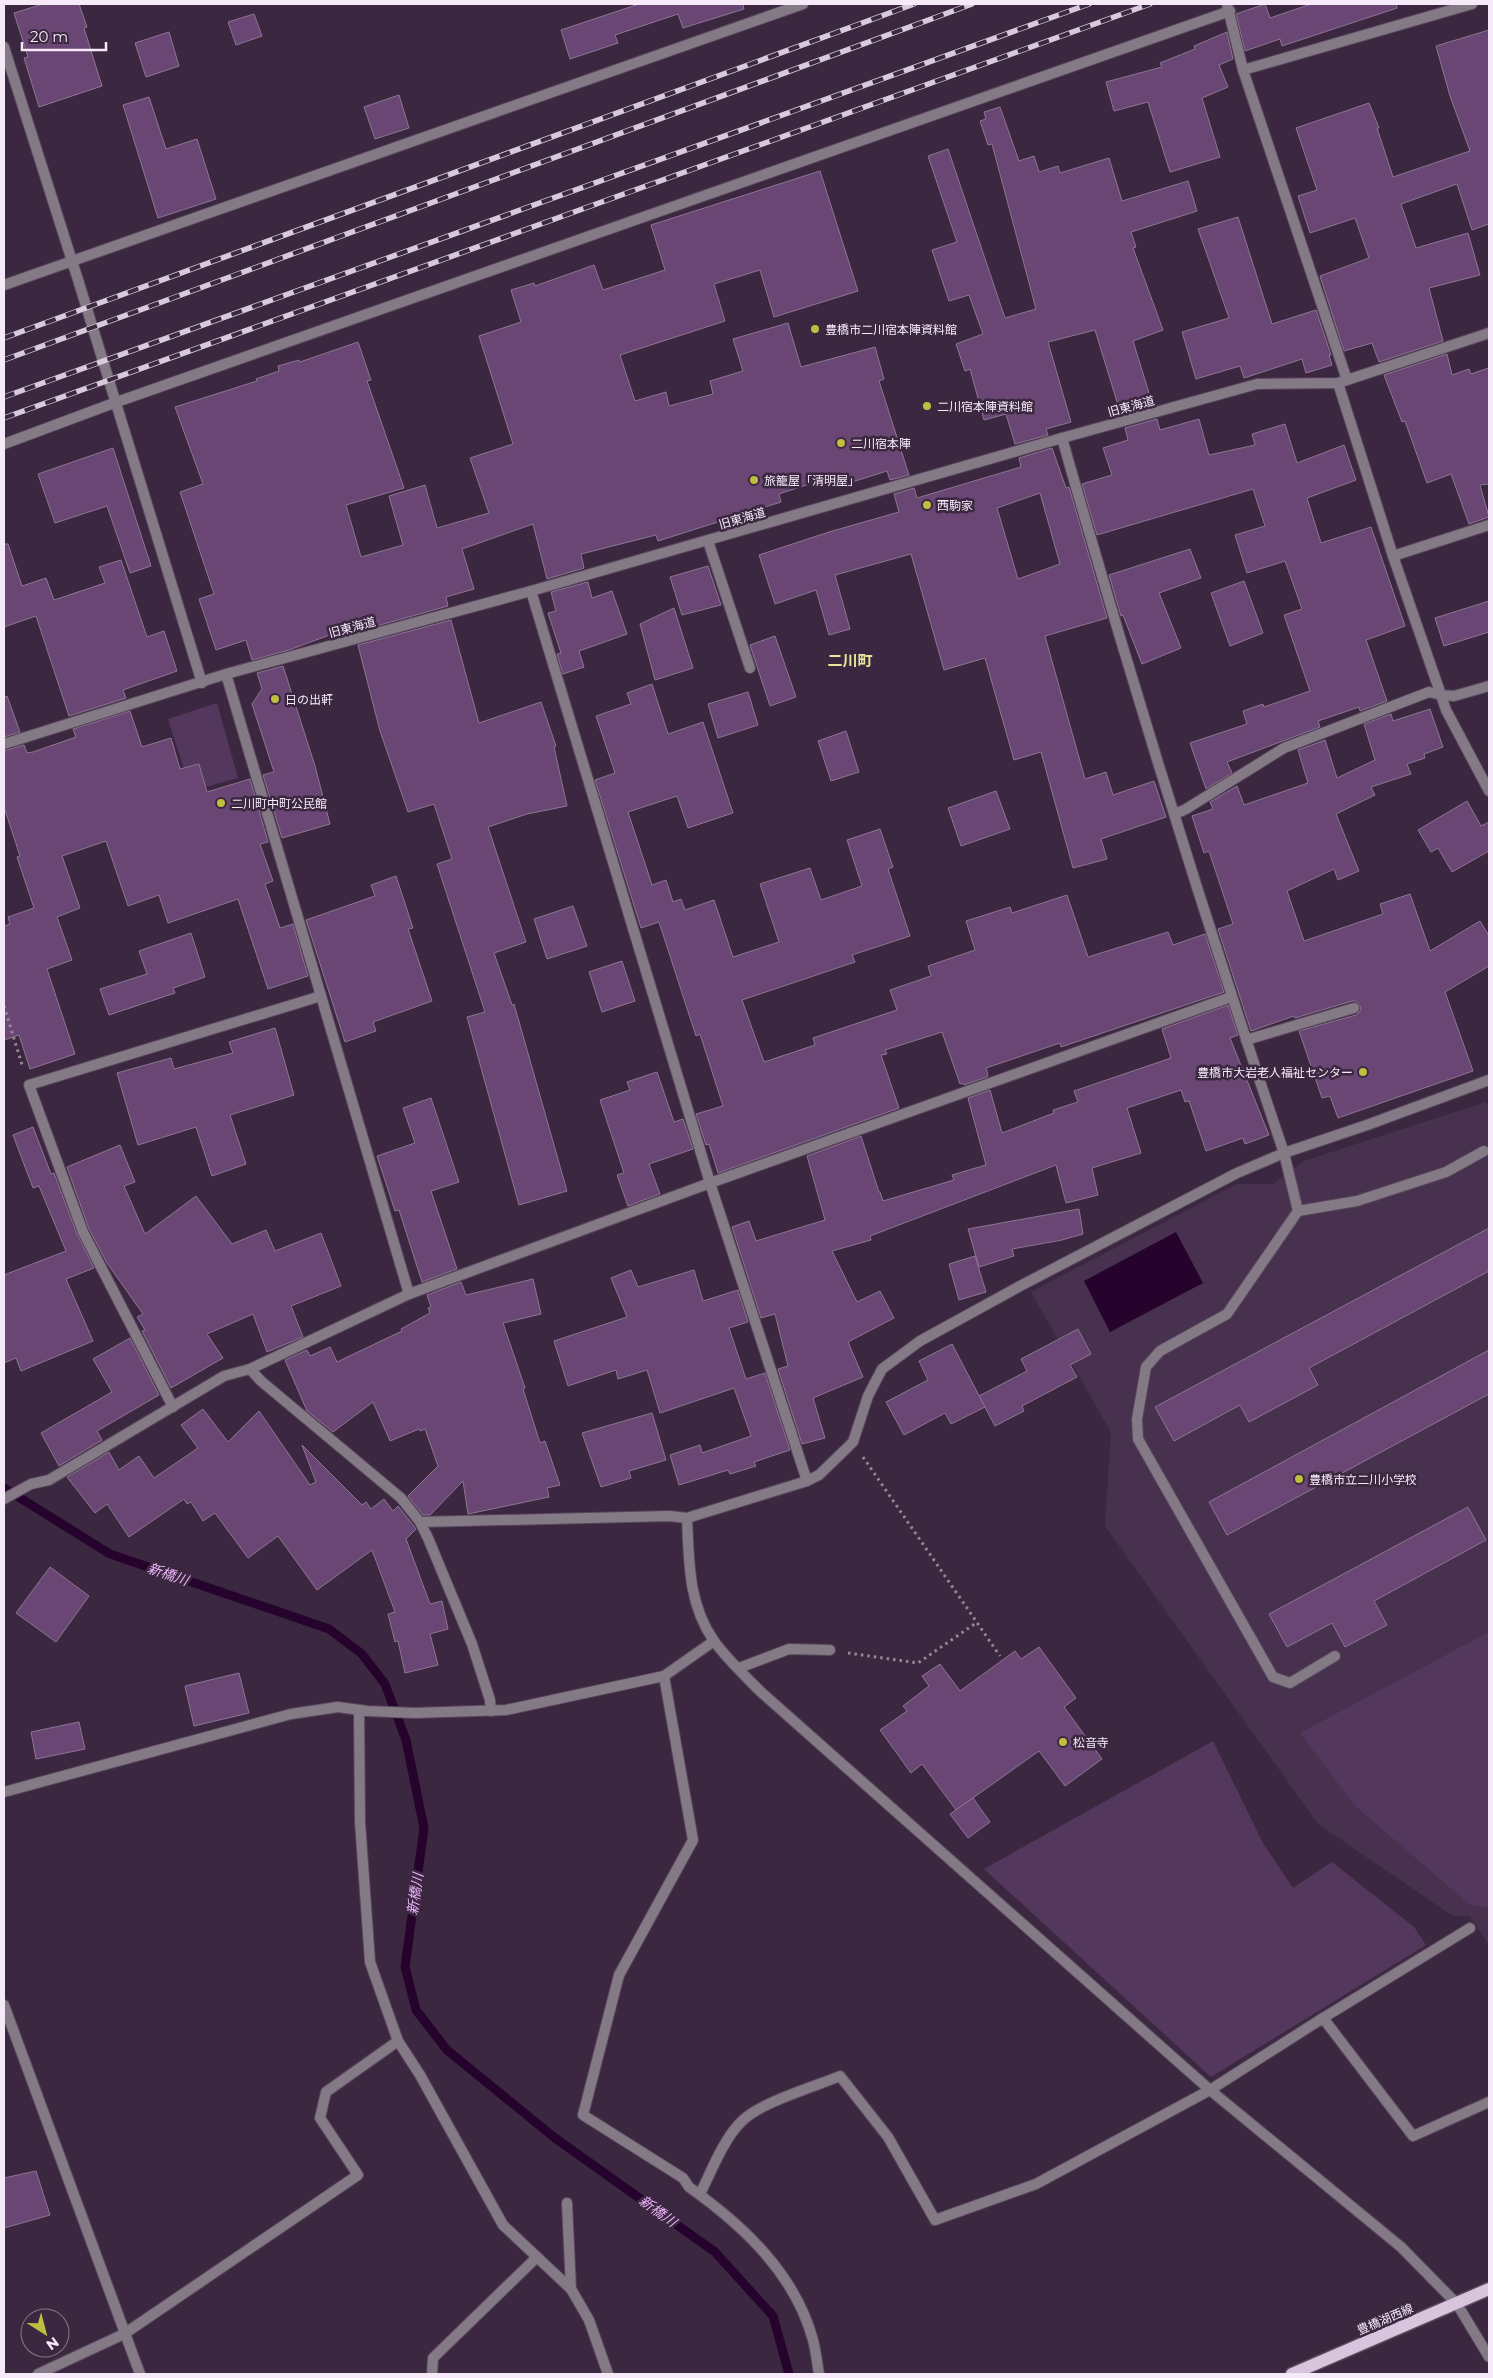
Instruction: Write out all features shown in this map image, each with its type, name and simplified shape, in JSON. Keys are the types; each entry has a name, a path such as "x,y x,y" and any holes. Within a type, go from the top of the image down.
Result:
{"main road":[{"name":"豊橋湖西線","path":"1292,2374 1489,2289"}],"street":[{"path":"4,284 775,8 803,4"},
{"path":"1243,70 1472,4"},
{"path":"4,444 114,403 1229,8 1243,70 1342,381 1393,556 1446,710 1489,791"},
{"path":"4,47 202,683"},
{"name":"旧東海道","path":"4,744 226,674 531,591 1062,438 1257,384 1342,381 1489,333"},
{"path":"1062,438 1108,603 1231,997 1284,1153 1298,1211"},
{"path":"1393,556 1489,525"},
{"path":"708,540 750,668"},
{"path":"531,591 710,1183 807,1481"},
{"path":"226,674 409,1294"},
{"path":"1175,814 1284,748 1429,692 1454,696 1489,686"},
{"path":"173,1408 82,1232 29,1085 321,996"},
{"path":"4,1499 31,1484 49,1480 224,1376 250,1369 409,1294 710,1183 1231,997"},
{"path":"1246,1040 1354,1008"},
{"path":"420,1522 670,1516 686,1518 807,1481 819,1474 853,1442 868,1396 882,1369 920,1341 1237,1172 1284,1153 1489,1080"},
{"path":"1336,1656 1290,1683 1273,1677 1138,1439 1137,1419 1146,1367 1160,1351 1227,1314 1298,1211 1357,1201 1446,1172 1484,1151"},
{"path":"250,1369 261,1381 401,1498 420,1522 472,1644 490,1700 491,1711"},
{"path":"686,1518 690,1580 698,1611 714,1641 761,1692 1210,2090 1401,2247 1457,2304 1489,2357"},
{"path":"4,1792 291,1714 338,1707 414,1713 506,1710 664,1676 714,1641"},
{"path":"739,1668 789,1649 830,1650"},
{"path":"664,1676 693,1840 619,1975 583,2115 683,2178 689,2187 745,2232 772,2260 799,2302 814,2341 819,2374"},
{"path":"363,1710 360,1822 370,1962 398,2041 420,2075 503,2224 571,2288 590,2320 608,2374"},
{"path":"700,2194 734,2130 742,2120 758,2109 840,2076 888,2137 935,2220 1036,2184 1210,2090 1470,1928"},
{"path":"4,2006 140,2374"},
{"path":"1323,2018 1413,2136 1489,2102"},
{"path":"38,2374 124,2334 358,2175 320,2118 326,2092 398,2041"},
{"path":"566,2203 571,2288"},
{"path":"432,2374 433,2358 537,2257"}],"path":[{"path":"4,1006 29,1085"},
{"path":"853,1442 1000,1656"},
{"path":"830,1650 918,1663 976,1623"}],"shaded area":[{"path":"217,703 238,778 191,791 168,719"},
{"name":"豊橋市立二川小学校","path":"1486,1102 1489,1107 1489,1945 1470,1916 1453,1916 1318,1824 1105,1526 1111,1432 1031,1292 1237,1184 1273,1184 1304,1161"},
{"path":"1176,1232 1203,1283 1110,1332 1084,1281"},
{"path":"1489,1632 1489,1908 1470,1905 1354,1805 1300,1733"},
{"path":"1213,1741 1263,1843 1293,1888 1332,1862 1414,1927 1426,1945 1211,2077 984,1869"}],"building":[{"path":"43,4 79,4 87,27 84,28 102,86 39,107 24,58 28,57 14,13"},
{"path":"639,4 743,4 744,9 683,28 678,14 615,35 618,43 570,59 561,30"},
{"path":"1265,4 1270,18 1311,4 1396,4 1397,8 1282,46 1280,39 1245,51 1236,14"},
{"path":"254,14 262,36 236,45 228,22"},
{"path":"1489,30 1489,224 1472,230 1457,184 1401,204 1416,248 1468,233 1480,275 1429,288 1443,341 1379,362 1372,343 1344,351 1320,276 1369,258 1355,218 1310,233 1298,196 1317,190 1296,128 1369,103 1379,128 1377,128 1393,177 1470,151 1450,96 1436,46"},
{"path":"169,32 179,66 146,77 135,43"},
{"path":"1227,32 1233,59 1219,65 1228,87 1202,98 1220,157 1170,172 1148,102 1114,111 1106,82 1162,67 1160,63 1195,49 1194,46"},
{"path":"399,95 409,128 375,139 364,107"},
{"path":"149,97 166,149 197,139 216,199 158,218 123,105"},
{"path":"1000,107 1019,161 1034,156 1039,172 1058,166 1060,173 1109,158 1122,201 1188,181 1197,211 1131,232 1136,247 1133,248 1163,330 1133,341 1153,406 1121,415 1095,330 1048,342 1071,422 1046,429 1048,435 1015,444 1006,414 984,420 970,369 965,371 956,344 983,334 969,295 949,301 932,250 957,242 928,156 948,149 1005,318 1036,309 992,144 988,145 980,121 986,119 984,112"},
{"path":"820,171 858,291 774,317 760,270 714,284 725,321 620,355 635,401 666,392 669,406 713,394 710,381 743,371 733,339 788,323 801,367 875,347 884,379 879,381 909,475 890,480 887,471 849,483 845,472 779,494 781,502 658,541 656,535 581,554 584,568 547,579 533,524 462,549 474,589 446,597 448,606 348,634 346,629 289,650 252,660 246,640 216,650 199,599 214,594 180,492 203,484 175,407 257,381 256,379 279,371 278,366 299,360 300,362 358,342 371,380 367,381 404,488 346,505 361,557 403,545 389,496 425,485 437,528 489,513 470,458 513,444 479,336 521,322 511,290 534,283 535,286 594,265 603,290 665,270 651,225"},
{"path":"1238,217 1272,324 1316,310 1331,355 1329,355 1332,365 1306,373 1302,359 1244,378 1240,366 1196,379 1182,332 1229,318 1198,229"},
{"path":"1447,354 1452,375 1469,369 1471,374 1489,368 1489,484 1480,485 1489,517 1469,524 1451,474 1427,483 1405,421 1402,422 1384,375"},
{"path":"1157,419 1160,430 1199,419 1209,455 1255,445 1252,434 1285,424 1297,463 1344,445 1356,480 1307,498 1321,543 1371,527 1405,626 1366,640 1387,701 1360,711 1359,707 1318,721 1320,727 1227,762 1232,773 1206,789 1190,743 1247,724 1243,711 1263,704 1264,707 1310,691 1284,615 1302,609 1285,561 1247,573 1235,535 1265,526 1253,489 1097,535 1082,484 1112,475 1103,448 1128,440 1125,428"},
{"path":"113,448 151,566 130,573 107,506 55,523 38,474"},
{"path":"1052,448 1066,488 1069,487 1107,618 1045,636 1085,779 1106,772 1113,795 1154,781 1166,817 1101,839 1107,859 1073,868 1041,752 1014,760 985,658 944,670 911,554 835,575 850,629 829,635 816,590 775,604 759,555 899,512 894,494 914,488 917,498 1021,467 1019,458","holes":["1040,493 1060,564 1018,579 997,508"]},
{"path":"4,544 8,544 22,586 46,578 54,600 105,583 99,567 121,560 147,637 164,631 177,671 123,690 126,698 69,716 36,616 4,627"},
{"path":"1190,549 1201,578 1159,593 1181,648 1142,664 1123,615 1121,616 1109,575"},
{"path":"708,566 721,605 682,615 670,577"},
{"path":"1244,581 1263,633 1230,646 1211,593"},
{"path":"588,582 592,598 612,591 627,634 579,651 584,667 563,674 557,654 561,653 548,613 556,611 551,592"},
{"path":"1489,601 1489,632 1444,646 1435,618"},
{"path":"674,608 693,668 655,680 640,624"},
{"path":"451,620 479,723 541,702 556,746 554,747 567,806 527,814 488,827 526,942 494,953 512,1005 514,1004 567,1191 519,1205 467,1017 485,1012 437,864 452,859 434,804 408,812 380,731 358,645"},
{"path":"775,636 796,697 770,706 750,645"},
{"path":"283,666 315,766 330,824 282,838 263,775 274,772 252,704 262,689 257,673"},
{"path":"652,684 668,734 703,722 733,813 688,828 677,796 628,812 652,885 666,880 673,902 681,899 685,910 714,900 733,957 779,942 760,884 810,868 821,900 862,886 847,840 880,829 893,867 888,869 910,936 852,955 855,962 742,1000 764,1062 815,1045 813,1038 897,1010 890,990 931,976 928,966 975,950 966,921 1010,907 1012,913 1067,895 1088,957 1168,932 1173,945 1205,934 1224,992 1061,1047 1060,1043 986,1068 987,1077 964,1085 963,1083 960,1084 942,1032 885,1050 887,1054 881,1055 899,1108 718,1173 709,1144 706,1145 696,1114 723,1106 700,1034 696,1036 659,922 641,928 595,780 615,773 596,716 631,704 627,693"},
{"path":"748,692 758,725 718,738 708,704"},
{"path":"7,696 20,732 4,737 4,697"},
{"path":"1430,709 1443,747 1424,754 1425,758 1407,764 1411,774 1371,787 1375,795 1336,814 1359,871 1338,880 1334,869 1287,891 1304,941 1383,914 1380,904 1410,894 1430,951 1480,921 1489,936 1489,966 1445,992 1473,1071 1338,1118 1330,1096 1322,1098 1299,1031 1356,1015 1361,1010 1360,1006 1356,1001 1352,1001 1295,1018 1294,1016 1251,1031 1218,929 1233,924 1209,851 1204,853 1192,816 1213,809 1210,802 1237,786 1244,805 1308,783 1298,750 1325,740 1337,778 1375,760 1364,724 1391,714 1393,721"},
{"path":"130,711 142,747 171,738 180,769 199,764 207,792 250,779 268,842 260,844 273,881 265,884 280,928 293,924 308,976 268,989 238,899 168,923 159,895 128,906 106,841 62,856 80,908 57,917 72,960 47,969 75,1054 30,1069 19,1035 4,1040 4,926 10,924 8,917 34,908 17,857 20,856 4,807 4,751 24,745 27,753 33,752 76,737 73,729"},
{"path":"846,731 859,772 831,781 818,741"},
{"path":"996,791 1010,829 961,846 948,808"},
{"path":"1467,801 1481,826 1489,822 1489,851 1452,872 1438,848 1431,852 1418,830"},
{"path":"396,876 413,928 408,929 432,1001 373,1022 376,1031 345,1042 306,920 375,896 371,885"},
{"path":"573,906 587,946 547,959 534,919"},
{"path":"191,933 205,977 173,988 175,993 109,1015 100,989 147,974 139,951"},
{"path":"622,961 635,1001 602,1012 589,972"},
{"path":"1228,1005 1238,1035 1230,1038 1269,1135 1245,1144 1243,1138 1206,1151 1189,1101 1185,1102 1181,1090 1127,1108 1141,1153 1092,1168 1098,1195 1066,1203 1056,1165 870,1236 871,1240 832,1251 857,1302 880,1291 894,1318 848,1342 863,1377 813,1398 825,1438 802,1444 778,1369 788,1366 775,1314 761,1318 732,1227 749,1221 756,1241 825,1220 807,1156 861,1136 883,1201 954,1180 952,1175 986,1165 968,1098 990,1090 1002,1133 1054,1113 1053,1110 1078,1102 1074,1091 1171,1058 1162,1029"},
{"path":"275,1028 294,1095 230,1115 246,1164 212,1176 196,1127 138,1145 117,1073 171,1058 174,1069 233,1053 229,1042"},
{"path":"657,1072 674,1122 683,1119 693,1149 649,1164 660,1194 628,1206 617,1175 624,1173 600,1100 630,1090 627,1082"},
{"path":"431,1098 459,1182 431,1191 457,1269 422,1282 399,1210 395,1211 377,1156 415,1143 403,1108"},
{"path":"33,1127 51,1174 54,1173 77,1234 94,1268 66,1279 93,1341 21,1371 16,1358 4,1363 4,1275 66,1251 39,1186 33,1188 13,1135"},
{"path":"120,1145 135,1182 124,1186 145,1234 196,1196 232,1244 266,1230 275,1251 321,1233 341,1286 291,1306 303,1337 267,1352 253,1314 207,1334 223,1358 171,1388 142,1331 145,1330 137,1317 143,1314 107,1263 89,1229 67,1167"},
{"path":"1079,1209 1083,1234 1062,1240 1012,1249 1014,1256 979,1267 968,1229"},
{"path":"1489,1228 1489,1271 1309,1368 1318,1385 1249,1422 1240,1405 1174,1441 1155,1407"},
{"path":"975,1256 986,1292 959,1300 949,1264"},
{"path":"631,1270 638,1287 694,1270 703,1301 738,1290 748,1322 729,1328 746,1379 765,1373 790,1450 754,1462 756,1466 730,1474 728,1470 679,1485 670,1455 700,1445 702,1453 751,1436 734,1388 660,1413 647,1370 618,1379 616,1370 568,1386 554,1341 627,1317 611,1278"},
{"path":"533,1279 541,1314 503,1323 525,1388 523,1389 540,1443 545,1441 560,1485 547,1488 549,1497 468,1514 463,1481 430,1515 423,1515 408,1496 438,1466 425,1429 420,1431 419,1429 390,1441 373,1402 333,1432 307,1411 285,1360 307,1350 310,1356 330,1347 337,1362 402,1331 401,1329 430,1313 428,1308 431,1307 427,1295 461,1282 466,1295"},
{"path":"1078,1329 1091,1354 1070,1365 1077,1377 1022,1406 1024,1411 995,1426 979,1396 1027,1371 1021,1359"},
{"path":"130,1338 159,1395 97,1431 102,1440 59,1466 41,1433 112,1392 93,1359"},
{"path":"952,1344 985,1407 951,1424 945,1413 904,1435 886,1402 928,1380 919,1361"},
{"path":"1489,1350 1489,1394 1227,1535 1209,1502"},
{"path":"203,1409 228,1442 259,1411 310,1485 316,1482 302,1445 362,1505 366,1502 371,1509 384,1499 393,1511 398,1506 416,1529 406,1539 430,1604 442,1601 448,1629 430,1634 438,1665 405,1673 398,1641 395,1642 388,1614 395,1612 372,1550 317,1590 278,1536 248,1558 215,1513 203,1521 191,1502 187,1504 184,1499 129,1537 107,1504 95,1513 67,1477 109,1452 119,1470 139,1456 154,1478 198,1448 181,1425"},
{"path":"652,1413 666,1460 629,1471 631,1478 601,1487 582,1433"},
{"path":"1468,1507 1486,1540 1374,1601 1387,1625 1345,1647 1332,1623 1287,1647 1269,1614"},
{"path":"50,1567 89,1596 56,1642 16,1613"},
{"name":"松音寺","path":"1039,1647 1076,1698 1064,1707 1102,1759 1065,1786 1039,1751 956,1810 922,1764 911,1773 880,1730 907,1711 903,1706 929,1686 922,1676 940,1664 960,1691 1015,1651 1021,1659"},
{"path":"239,1673 249,1713 194,1726 185,1686"},
{"path":"79,1722 85,1749 36,1759 31,1732"},
{"path":"973,1798 990,1822 968,1838 950,1814"},
{"path":"36,2171 50,2215 4,2228 4,2178"}],"waterway":[{"name":"新橋川","path":"4,1488 110,1554 329,1629 362,1654 385,1684 406,1740 424,1828 405,1967 416,2010 447,2050 555,2138 715,2252 773,2316 789,2374"}],"railway":[{"path":"4,338 914,4"},
{"path":"4,360 972,4"},
{"path":"4,397 1089,4"},
{"path":"4,418 1150,4"}],"place":[{"name":"豊橋市二川宿本陣資料館","path":"815,329"},
{"name":"二川宿本陣資料館","path":"927,406"},
{"name":"二川宿本陣","path":"841,443"},
{"name":"旅籠屋「清明屋」","path":"754,480"},
{"name":"西駒家","path":"927,505"},
{"name":"日の出軒","path":"275,699"},
{"name":"二川町中町公民館","path":"221,803"},
{"name":"豊橋市大岩老人福祉センター","path":"1363,1072"},
{"name":"豊橋市立二川小学校","path":"1299,1479"},
{"name":"松音寺","path":"1063,1742"}],"district":[{"name":"二川町","path":"850,660"}]}
